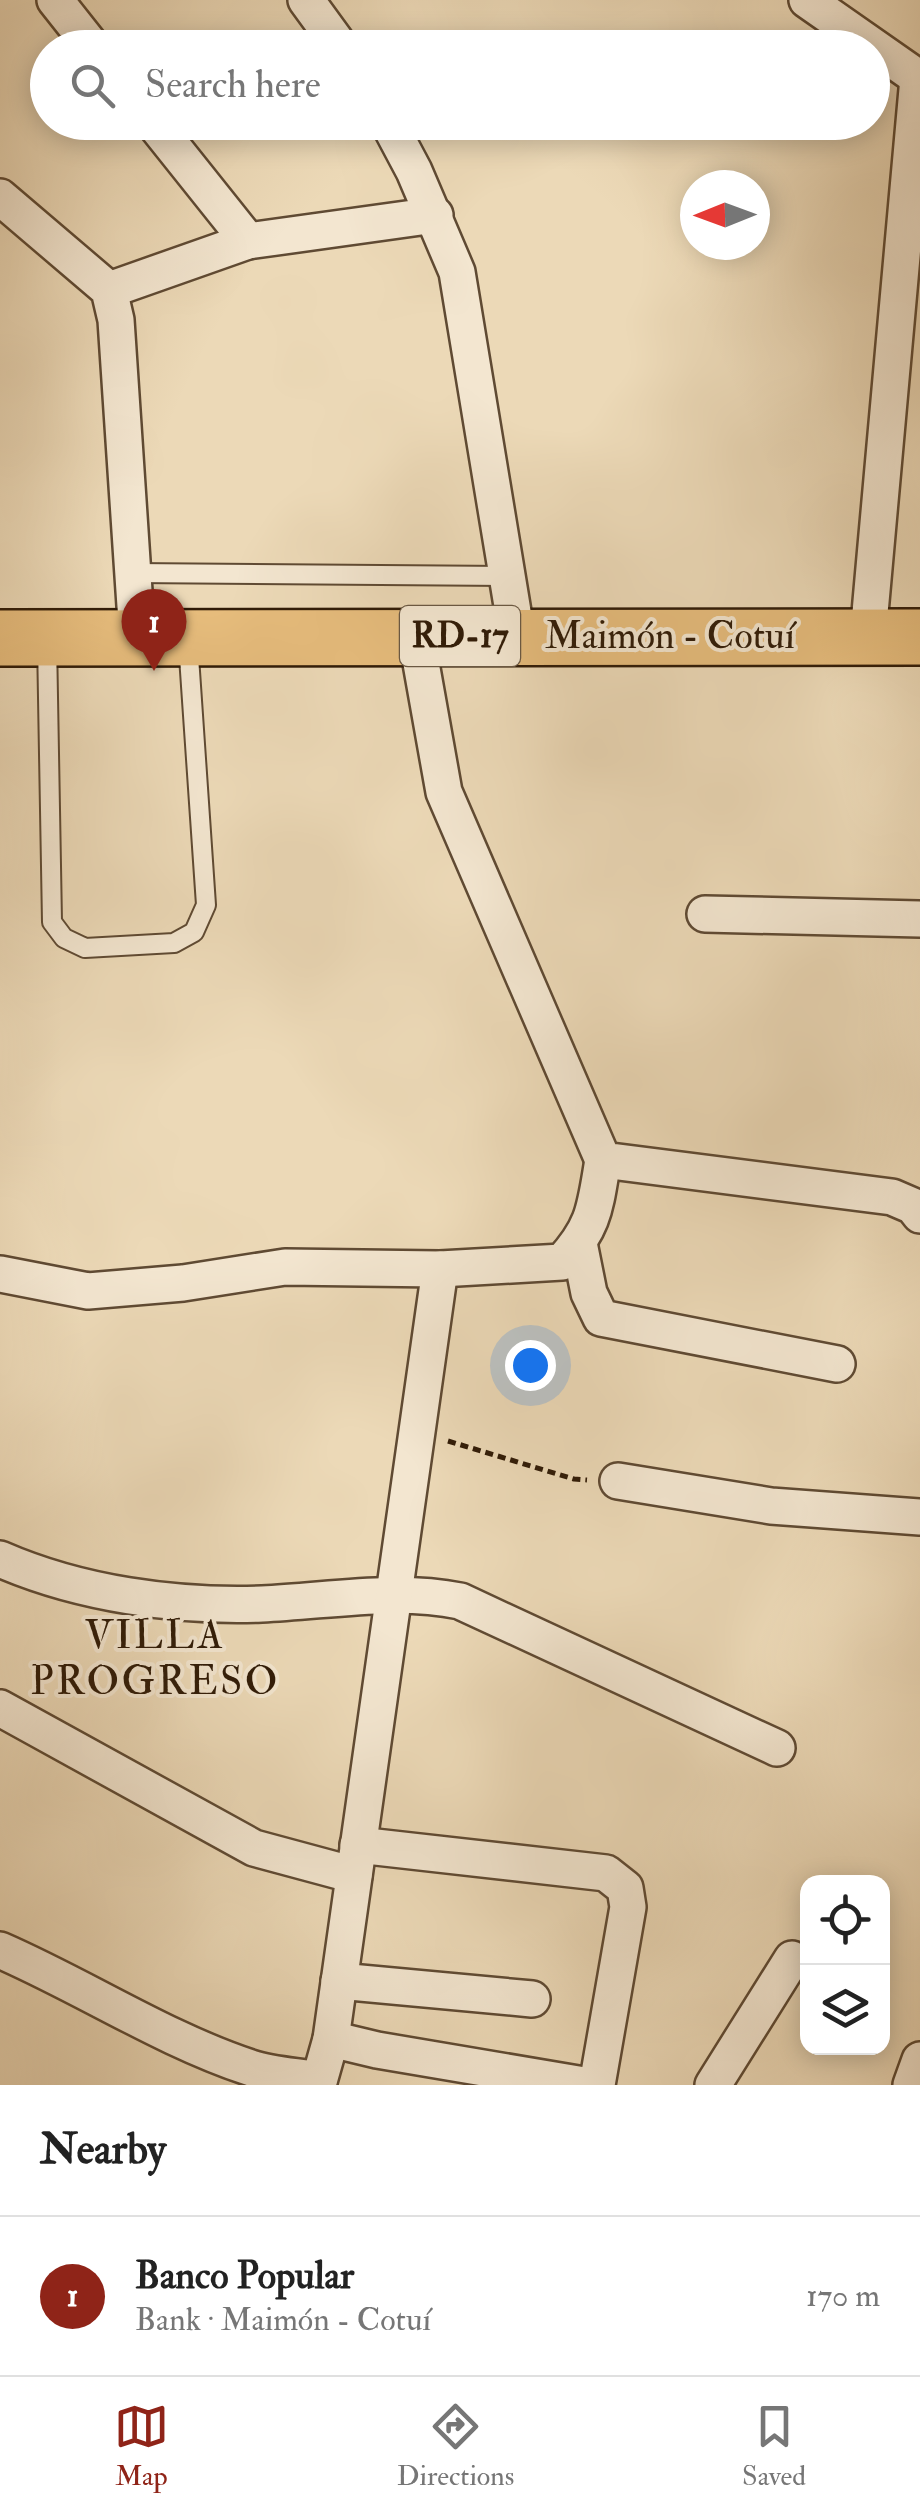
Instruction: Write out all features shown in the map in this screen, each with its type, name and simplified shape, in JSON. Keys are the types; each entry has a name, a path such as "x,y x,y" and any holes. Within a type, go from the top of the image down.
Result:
{"main road":[{"name":"Maimón - Cotuí","path":"24,638 894,636"}],"street":[{"path":"56,0 80,30"},
{"path":"306,0 328,30"},
{"path":"808,0 850,30"},
{"path":"890,58 919,79 894,636"},
{"path":"168,140 248,241"},
{"path":"397,140 457,272 517,636"},
{"path":"0,198 109,290 116,320 132,573 162,636"},
{"path":"109,290 248,241 434,216"},
{"path":"0,1274 88,1292 183,1283 285,1267 440,1268 562,1262 579,1243 593,1220 603,1160 444,792 416,636"},
{"path":"705,914 920,919"},
{"path":"603,1160 892,1197 913,1206 920,1215"},
{"path":"579,1243 589,1294 600,1318 837,1364"},
{"path":"0,1950 143,2022 253,2069 319,2082 331,2039 440,1268"},
{"path":"618,1482 771,1506 920,1517"},
{"path":"0,1558 34,1574 142,1598 258,1604 424,1594 460,1601 778,1748"},
{"path":"0,1708 254,1848 356,1860 606,1874 625,1888 628,1907 597,2085"},
{"path":"713,2085 792,1959"},
{"path":"339,1981 532,1998"},
{"path":"331,2039 584,2085"},
{"path":"911,2085 920,2060"}],"lane":[{"path":"132,573 507,576"},
{"path":"24,638 52,922 64,938 85,948 174,943 194,932 206,906 162,636"}],"path":[{"path":"417,1432 574,1479 618,1482"}],"place":[{"name":"Banco Popular","path":"154,671"}],"district":[{"name":"VILLA PROGRESO","path":"155,1658"}]}
